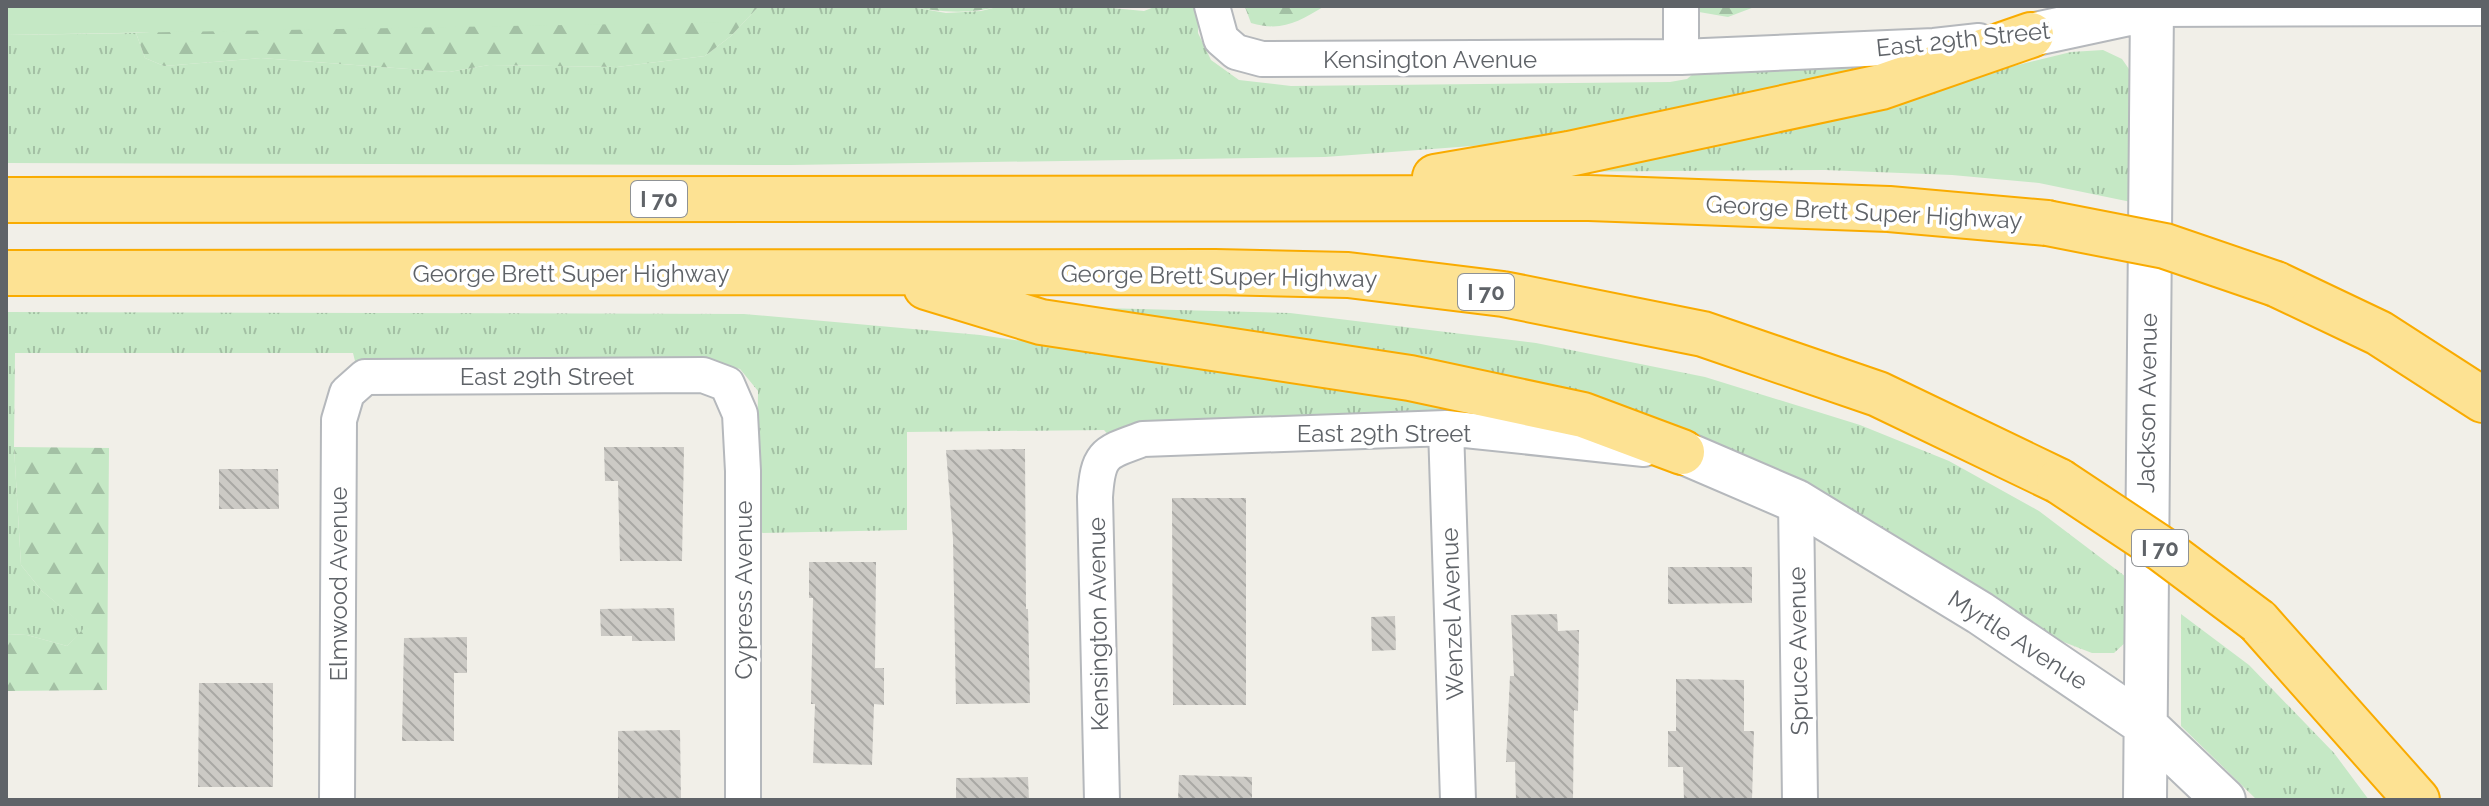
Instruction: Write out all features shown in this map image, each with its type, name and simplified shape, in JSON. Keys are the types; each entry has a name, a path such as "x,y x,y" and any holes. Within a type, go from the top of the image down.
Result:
{"highway":[{"path":"1311,198 1569,154 1881,87 2031,35"},
{"name":"George Brett Super Highway","path":"6,200 1589,198 1889,209 2047,223 2165,246 2276,284 2379,333 2474,393"},
{"name":"George Brett Super Highway","path":"6,273 1215,272 1348,275 1503,294 1717,339 1878,394 2059,481 2163,550 2258,621 2417,800"},
{"path":"881,274 1041,322 1410,378 1583,415 1682,452"}],"street":[{"name":"Kensington Avenue","path":"1212,6 1221,39 1236,52 1262,59 1681,57"},
{"path":"1681,6 1681,57"},
{"name":"East 29th Street","path":"1681,57 1934,46 2031,35 2152,8 2483,8"},
{"name":"Jackson Avenue","path":"2145,800 2152,8"},
{"name":"East 29th Street","path":"365,377 703,375 727,384"},
{"name":"Elmwood Avenue","path":"337,800 339,420 347,393 365,377"},
{"name":"Cypress Avenue","path":"727,384 740,414 743,471 743,800"},
{"name":"East 29th Street","path":"1108,452 1143,439 1446,428 1682,452 1796,501"},
{"name":"Wenzel Avenue","path":"1446,428 1458,800"},
{"name":"Kensington Avenue","path":"1102,800 1095,497 1097,470 1108,452"},
{"name":"Myrtle Avenue","path":"1796,501 1980,613 2144,724 2224,800"},
{"name":"Spruce Avenue","path":"1796,501 1800,800"}],"green space":[{"path":"6,6 738,6 740,22 6,35"},
{"path":"527,6 759,6 731,36 705,56 617,67 489,65 449,72 261,58 164,66 145,58 136,33"},
{"path":"759,6 906,6 946,13 981,11 1001,6 1090,6 1144,11 1157,6 1198,6 1198,33 1211,60 1239,80 1291,86 1670,82 1687,79 1700,68 1922,56 1886,71 1512,143 1325,157 791,165 6,163 6,35 136,33 145,58 164,66 261,58 449,72 489,65 617,67 705,56 731,36"},
{"path":"906,6 1001,6 954,12"},
{"path":"1325,6 1298,21 1281,26 1251,23 1245,7"},
{"path":"1697,6 1757,6 1728,17 1699,12"},
{"path":"2103,50 2122,59 2131,72 2131,202 2039,183 1952,175 1825,170 1521,172 1726,137 2071,52"},
{"path":"1064,307 1290,313 1536,343 1705,377 1860,425 1949,461 2039,511 2130,580 2129,639 2114,653 2092,653 2061,641 1716,444"},
{"path":"6,312 744,314 980,335 1516,411 1135,423 1122,427 1110,437 1104,430 907,432 907,530 756,533 758,391 740,369 715,362 679,359 379,360 356,365 353,353 15,353 14,447 21,565 42,591 86,627 67,646 27,635 6,634"},
{"path":"14,447 109,448 107,690 6,691 6,634 27,635 67,646 85,627 42,591 21,565"},
{"path":"2181,614 2249,665 2334,753 2369,800 2257,800 2181,726"}],"building":[{"path":"604,447 684,447 682,561 620,561 618,481 605,481"},
{"path":"1025,449 1030,703 956,704 953,539 946,450"},
{"path":"219,469 278,469 279,509 219,509"},
{"path":"1172,498 1246,498 1246,705 1173,705"},
{"path":"809,562 876,562 875,668 884,668 884,705 874,704 872,765 813,763 813,598 809,598"},
{"path":"1668,567 1752,567 1752,603 1668,604"},
{"path":"674,608 675,641 632,641 632,636 601,636 600,609"},
{"path":"1557,614 1558,631 1579,630 1573,800 1516,800 1515,762 1506,762 1510,676 1514,676 1511,615"},
{"path":"1395,616 1396,650 1372,651 1371,617"},
{"path":"467,637 467,673 454,673 454,741 402,741 404,638"},
{"path":"1676,679 1744,680 1744,731 1754,731 1752,800 1684,800 1683,767 1668,767 1668,731 1676,731"},
{"path":"199,683 273,683 273,787 198,787"},
{"path":"680,730 681,800 618,800 618,731"},
{"path":"1179,775 1252,777 1252,800 1178,800"},
{"path":"1028,777 1029,800 956,800 956,778"}]}
